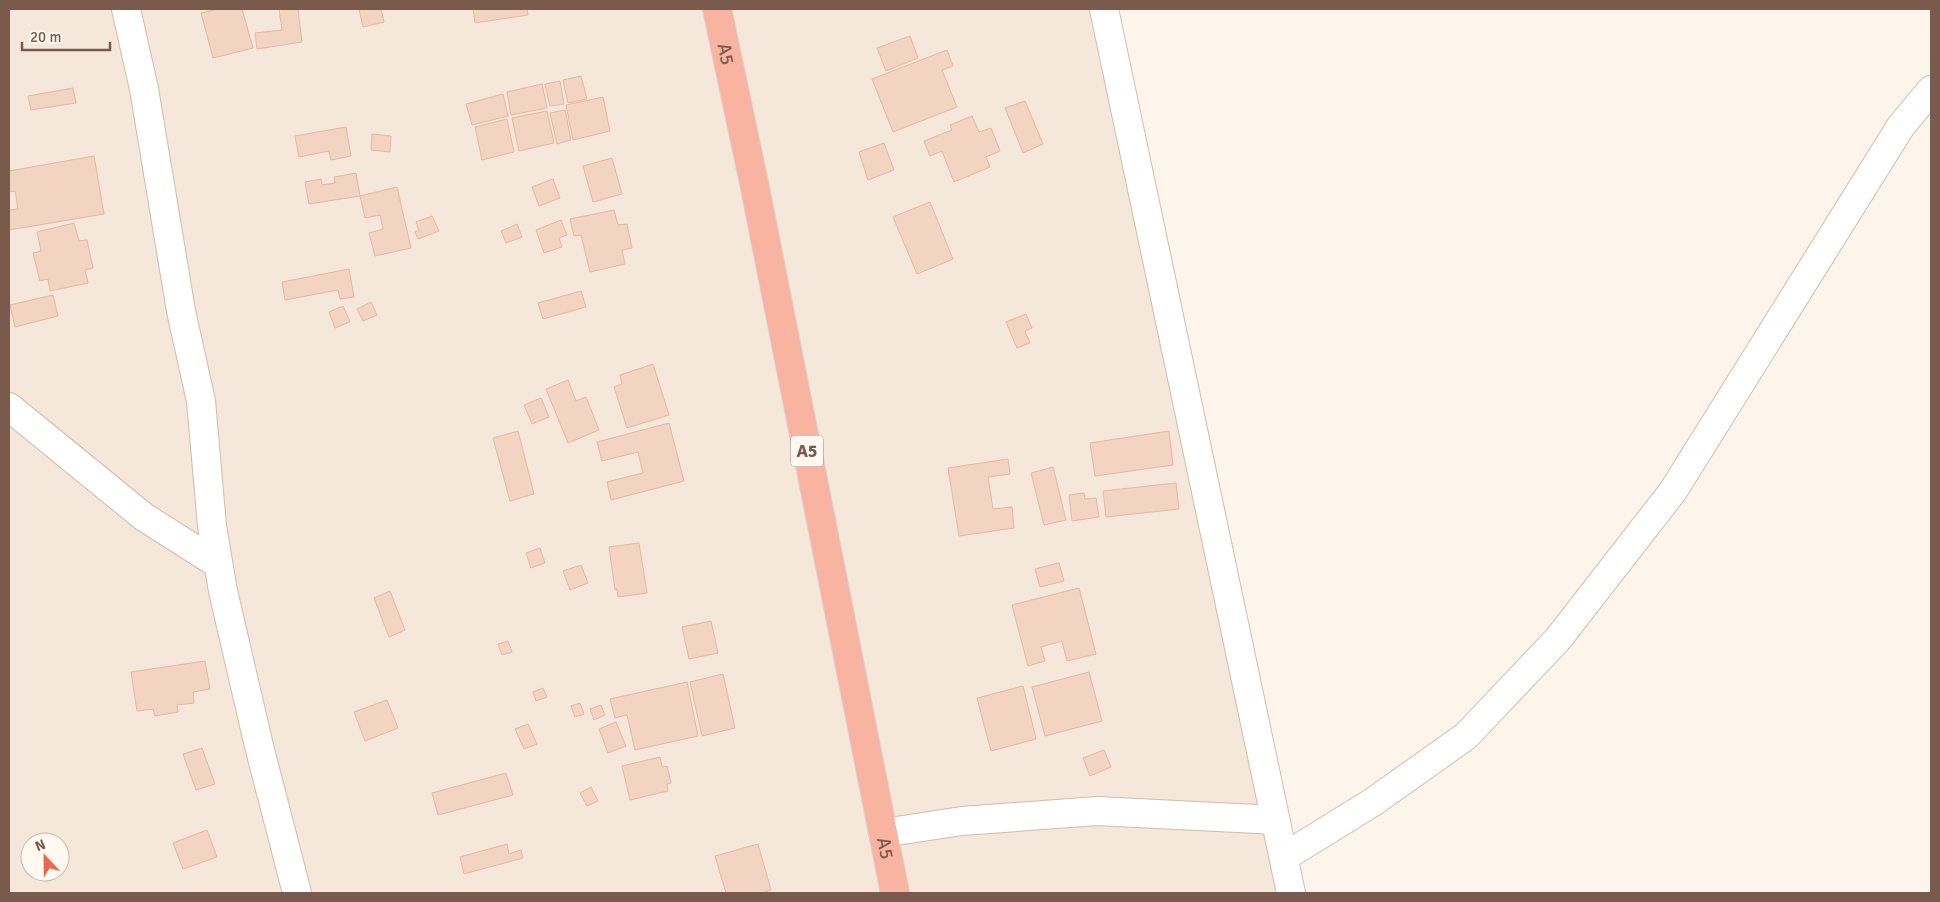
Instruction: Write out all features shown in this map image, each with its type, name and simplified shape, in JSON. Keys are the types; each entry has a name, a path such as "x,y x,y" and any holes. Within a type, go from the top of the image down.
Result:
{"highway":[{"name":"A5","path":"717,9 756,192 895,893"}],"street":[{"path":"126,9 144,89 181,311 201,401 212,526 223,591 259,746 297,893"},
{"path":"1104,9 1291,893"},
{"path":"1284,857 1373,802 1466,736 1558,639 1673,491 1901,126 1931,90"},
{"path":"9,407 22,431 144,517 218,564"},
{"path":"883,833 962,821 1097,811 1276,820"}],"shaded area":[{"path":"9,9 1096,9 1288,893 9,893"}],"building":[{"path":"218,9 242,9 253,48 213,58 201,13"},
{"path":"279,9 298,9 302,42 257,49 255,33 282,30"},
{"path":"359,9 381,9 384,22 363,27"},
{"path":"473,9 527,9 528,15 475,23"},
{"path":"910,36 918,58 886,71 877,48"},
{"path":"947,50 953,66 942,70 957,107 893,132 872,79"},
{"path":"581,76 587,99 568,103 563,80"},
{"path":"560,81 564,104 550,106 545,84"},
{"path":"542,84 547,108 511,115 507,92"},
{"path":"73,88 76,103 31,110 28,96"},
{"path":"503,94 508,116 472,125 466,104"},
{"path":"603,97 610,131 573,140 566,105"},
{"path":"1025,101 1043,144 1023,153 1005,108"},
{"path":"565,110 571,140 557,144 550,113"},
{"path":"547,111 554,143 519,151 512,118"},
{"path":"972,116 979,132 991,128 1000,151 986,157 990,167 954,182 942,151 930,156 924,141 952,130 950,125"},
{"path":"507,119 514,152 482,160 475,127"},
{"path":"346,127 351,156 331,160 329,151 299,157 295,136"},
{"path":"372,134 391,136 390,152 371,150"},
{"path":"884,143 894,170 868,180 859,152"},
{"path":"94,156 104,214 9,230 9,210 18,209 15,191 9,192 9,171"},
{"path":"612,158 622,194 593,202 583,166"},
{"path":"356,173 360,196 309,204 305,182 321,179 322,185 335,183 334,177"},
{"path":"553,179 560,198 539,206 532,187"},
{"path":"397,187 411,248 375,256 369,233 383,229 380,215 365,218 360,196"},
{"path":"930,202 953,259 917,274 893,217"},
{"path":"614,210 618,225 627,224 632,248 622,250 625,264 590,272 581,235 574,236 570,219"},
{"path":"432,216 439,231 418,239 415,232 419,230 416,222"},
{"path":"561,220 567,235 559,238 562,247 544,253 536,230"},
{"path":"74,223 79,241 87,240 93,268 85,270 88,283 50,291 48,279 40,281 33,253 41,251 37,232"},
{"path":"517,224 522,237 506,243 501,231"},
{"path":"349,269 354,297 340,299 338,290 285,300 282,282"},
{"path":"581,291 586,307 543,319 538,303"},
{"path":"53,295 58,316 15,327 10,305"},
{"path":"371,302 377,315 363,321 357,309"},
{"path":"343,306 350,322 335,328 329,312"},
{"path":"1026,314 1032,328 1025,331 1030,343 1017,348 1006,322"},
{"path":"653,364 669,415 627,428 614,387 622,384 620,375"},
{"path":"568,380 576,401 586,397 599,430 568,443 546,389"},
{"path":"541,398 549,417 532,424 524,405"},
{"path":"669,423 684,481 611,500 607,482 643,473 638,452 602,461 597,442"},
{"path":"518,431 534,494 510,501 493,438"},
{"path":"1169,431 1173,465 1095,476 1090,443"},
{"path":"1008,459 1010,474 988,477 993,509 1012,507 1014,528 959,536 948,468"},
{"path":"1053,467 1066,520 1044,525 1031,473"},
{"path":"1176,483 1179,509 1106,517 1103,491"},
{"path":"1084,493 1085,499 1096,498 1099,517 1072,521 1069,495"},
{"path":"639,543 647,593 618,597 617,589 615,590 609,547"},
{"path":"540,548 545,563 531,568 526,553"},
{"path":"1059,563 1064,581 1040,587 1035,569"},
{"path":"581,565 588,583 570,590 563,571"},
{"path":"1079,588 1096,654 1067,661 1062,641 1041,647 1045,661 1028,666 1012,605"},
{"path":"390,591 405,630 389,637 374,598"},
{"path":"711,621 718,653 689,659 682,627"},
{"path":"508,641 512,652 502,655 498,644"},
{"path":"205,661 210,689 193,692 194,703 177,705 178,712 155,716 153,709 137,711 131,672"},
{"path":"1089,672 1102,721 1045,736 1032,687"},
{"path":"723,674 735,728 702,736 690,682"},
{"path":"687,682 698,736 635,750 627,715 615,718 610,699"},
{"path":"1023,686 1036,739 991,751 977,698"},
{"path":"543,688 547,697 536,701 533,692"},
{"path":"387,700 398,728 365,741 354,712"},
{"path":"580,703 584,714 575,717 571,706"},
{"path":"601,705 605,715 594,720 590,709"},
{"path":"616,722 626,746 608,753 599,729"},
{"path":"528,724 537,744 524,749 515,729"},
{"path":"202,748 215,784 196,790 183,754"},
{"path":"1104,750 1111,767 1090,776 1083,758"},
{"path":"660,757 662,767 667,766 671,783 667,784 668,791 630,800 622,766"},
{"path":"506,773 513,795 438,815 432,793"},
{"path":"591,787 598,801 587,806 580,793"},
{"path":"207,830 217,857 183,869 173,843"},
{"path":"507,844 509,854 521,850 523,858 464,874 460,857"},
{"path":"758,844 771,890 762,893 726,893 715,856"}]}
